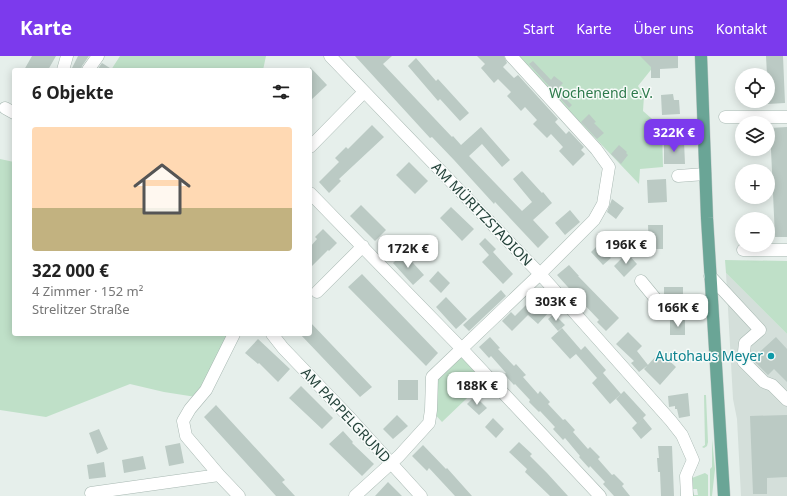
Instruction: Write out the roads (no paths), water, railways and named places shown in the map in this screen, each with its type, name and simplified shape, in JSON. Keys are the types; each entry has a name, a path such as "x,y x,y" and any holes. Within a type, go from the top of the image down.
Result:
{"main road":[{"path":"701,56 710,276 724,496"}],"street":[{"path":"64,68 67,56"},
{"path":"89,68 98,56"},
{"name":"AM MÜRITZSTADION","path":"330,56 540,274 671,421 682,435 693,460 686,476 687,496"},
{"path":"355,496 429,423 432,377 594,220 603,204 609,168 596,149 511,56"},
{"path":"312,145 364,92"},
{"path":"725,117 787,117"},
{"path":"678,176 705,174"},
{"path":"312,195 360,248 600,496"},
{"path":"312,204 360,248"},
{"path":"317,292 360,248"},
{"path":"775,250 787,250"},
{"path":"710,276 760,330 745,344 743,361 764,382 772,385 787,400"},
{"path":"641,281 664,309 712,306"},
{"path":"233,336 206,390 190,409 183,421 186,436 238,496"},
{"name":"AM PAPPELGRUND","path":"273,336 282,348 421,496"},
{"path":"91,493 219,475"}],"place":[{"name":"Autohaus Meyer","path":"771,356"}],"park label":[{"name":"Wochenend e.V.","path":"601,93"}]}
